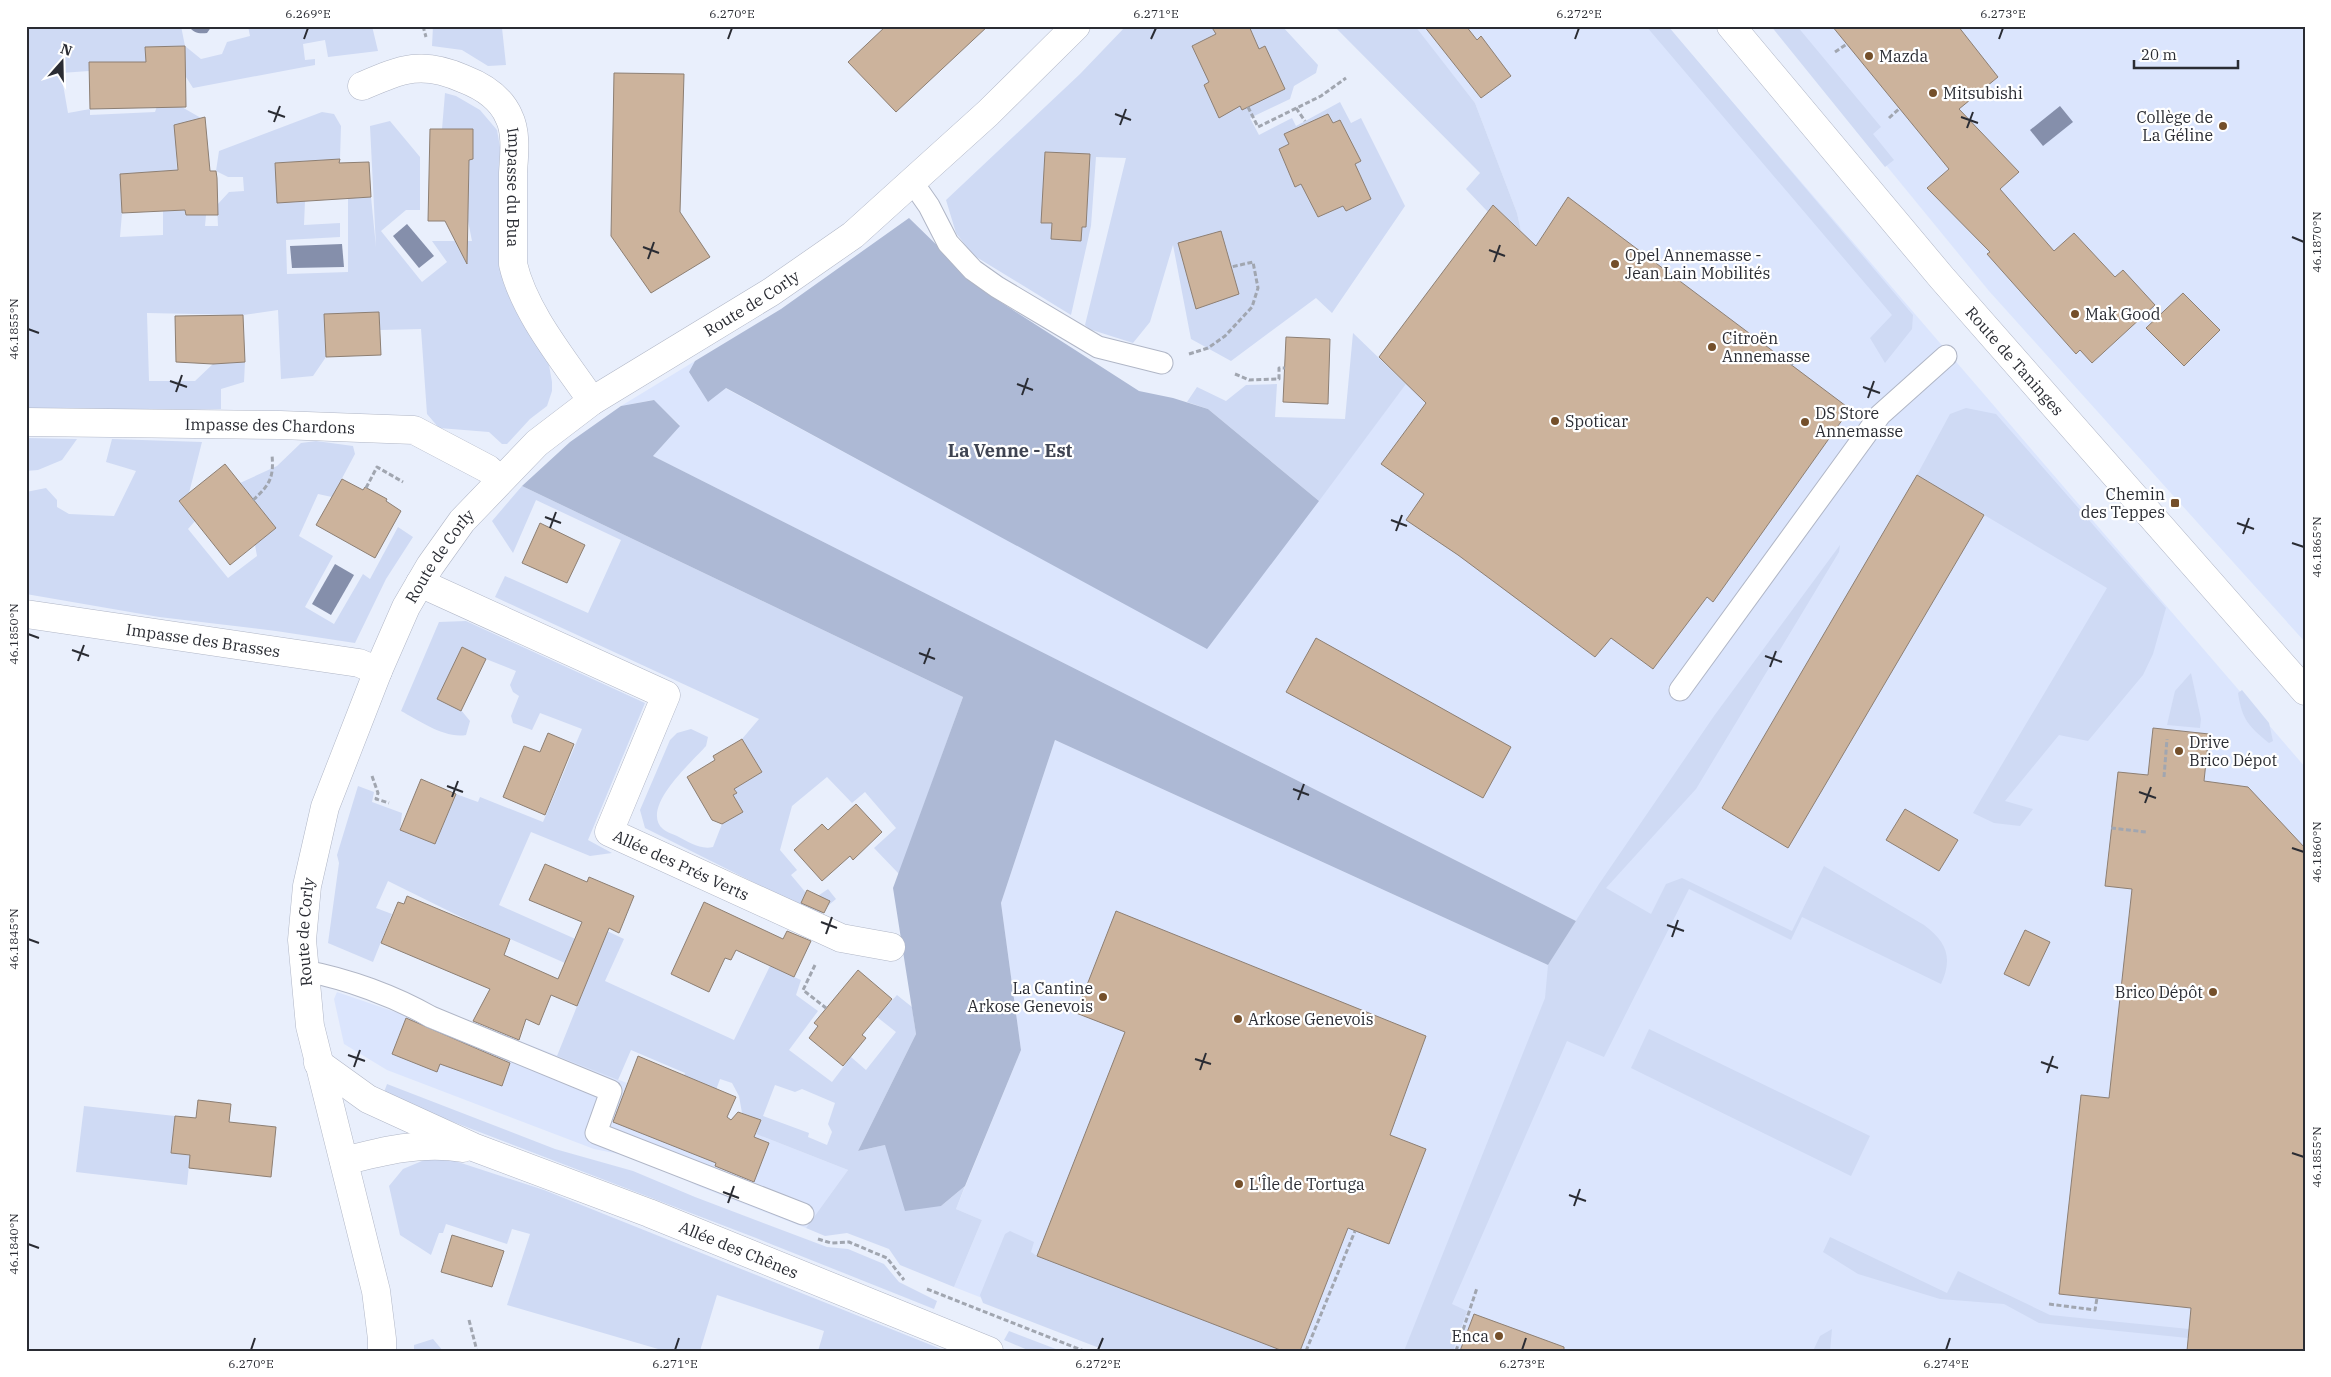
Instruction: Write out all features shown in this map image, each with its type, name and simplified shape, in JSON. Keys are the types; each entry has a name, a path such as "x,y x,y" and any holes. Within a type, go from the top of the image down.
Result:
{"street":[{"name":"Route de Corly","path":"382,1351 376,1290 310,1026 302,940 307,886 314,847 326,807 378,671 401,618 420,583 462,521 537,443 592,401 823,257 854,235 988,113 1076,26"},
{"name":"Route de Taninges","path":"1731,26 1942,278 2305,691"},
{"name":"Impasse du Bua","path":"362,86 400,70 428,68 447,71 472,82 502,104 510,118 514,139 514,264 517,281 528,306 592,401"},
{"name":"Impasse des Chardons","path":"26,422 280,425 414,430 488,469 500,480"},
{"name":"Allée des Prés Verts","path":"420,583 666,695 609,832 841,938 891,947"},
{"name":"Impasse des Brasses","path":"26,614 359,663 378,671"},
{"name":"Allée des Chênes","path":"318,1063 368,1099 489,1153 649,1213 989,1351"},
{"name":"Allée des Chênes","path":"344,1161 379,1152 420,1146 460,1148 489,1153"}],"lane":[{"path":"912,183 929,206 948,243 973,270 997,287 1098,347 1162,363"},
{"path":"1680,690 1880,415 1946,356"},
{"path":"305,972 324,975 408,1004 431,1017 611,1091 596,1133 803,1214"}],"path":[{"path":"1835,52 1846,44"},
{"path":"1248,106 1258,127 1321,96 1346,78"},
{"path":"1296,108 1305,120"},
{"path":"1889,118 1900,108"},
{"path":"1162,363 1208,348 1225,336 1252,307 1258,288 1253,262 1231,267"},
{"path":"1791,365 1799,355"},
{"path":"1235,374 1249,380 1279,379 1278,368 1284,368"},
{"path":"253,500 262,492 274,473 271,448"},
{"path":"366,488 376,467 403,482"},
{"path":"2164,777 2167,739"},
{"path":"378,793 376,799 389,803"},
{"path":"2111,828 2146,832"},
{"path":"815,965 803,990 826,1008"},
{"path":"1306,1351 1355,1231"},
{"path":"1456,1351 1477,1288"},
{"path":"2049,1304 2095,1310 2096,1298"},
{"path":"469,1320 477,1351"}],"shaded area":[{"path":"26,26 181,26 185,46 146,47 146,62 89,62 89,71 61,73 68,113 90,109 90,115 155,112 158,103 173,102 201,118 176,146 177,170 120,174 122,213 120,237 163,235 163,211 185,210 186,215 206,215 205,226 218,226 217,205 229,192 244,191 243,177 228,177 216,171 219,151 322,112 334,114 341,126 340,159 275,163 305,201 304,225 340,223 340,237 286,240 287,274 348,272 348,198 371,197 376,247 370,126 390,121 420,157 420,210 406,210 381,231 422,282 447,262 432,241 472,241 468,221 469,160 473,159 473,129 442,129 445,93 456,96 480,110 497,130 500,147 499,183 504,285 549,365 552,391 547,406 530,419 507,444 502,444 489,432 439,428 427,414 421,329 380,330 379,312 324,314 326,357 313,376 281,379 278,310 243,315 147,313 149,381 195,381 214,363 245,362 244,382 221,389 221,409 26,410"},
{"path":"189,26 212,26 207,33 201,33 194,32"},
{"path":"248,26 372,26 378,51 328,57 325,40 303,44 305,60 315,59 315,65 193,88 186,77 185,46 201,59 222,54 227,42 250,36"},
{"path":"433,26 498,26 502,28 506,65 488,66 462,50 432,46"},
{"path":"1126,26 1282,26 1318,65 1316,73 1294,86 1290,99 1250,118 1259,135 1292,118 1296,126 1340,102 1351,123 1361,118 1405,206 1332,313 1316,298 1231,361 1191,339 1173,245 1150,322 1133,343 1089,329 1085,325 1126,158 1096,157 1091,226 1071,315 973,255 956,233 946,200 1080,74"},
{"path":"1334,26 1415,26 1475,103 1517,213 1521,231 1493,205 1488,212 1466,189 1480,173"},
{"path":"1414,26 1667,26 2305,767 2305,1351 1118,1351 954,1287 982,1220 956,1209 1021,1050 1001,903 1055,740 1548,965 1576,921 653,456 680,425 653,400 621,406 695,361 689,372 708,402 725,388 1207,648 1521,231 1517,213 1475,103"},
{"path":"1646,26 1668,26 1913,315 1912,329 1885,363 1870,338 1892,315"},
{"path":"1771,26 1797,26 1881,127 1873,134 1894,160 1885,167"},
{"path":"1772,26 2305,26 2305,642 1989,291"},
{"path":"2060,106 2073,122 2043,146 2030,130"},
{"path":"909,218 985,292 1139,391 1173,398 1208,409 1319,501 1207,649 726,388 708,402 689,372 695,361 781,309"},
{"path":"407,224 434,256 419,268 393,236"},
{"path":"342,244 344,267 292,268 290,246"},
{"path":"1353,333 1406,384 1319,501 1208,409 1187,402 1197,387 1226,401 1246,385 1277,384 1275,417 1345,419"},
{"path":"654,400 680,426 653,456 1576,921 1548,965 1055,740 1001,903 1021,1050 965,1186 941,1206 905,1211 885,1145 858,1151 916,1034 893,888 963,697 522,486 570,442 621,406"},
{"path":"1966,408 1996,414 2166,608 2153,654 2143,675 2088,741 2059,735 2005,801 2033,809 2020,826 1994,823 1973,813 2107,588 1917,475 1950,414"},
{"path":"26,438 77,439 62,460 38,470 26,471"},
{"path":"112,439 202,442 189,493 179,502 195,521 188,529 228,578 257,556 255,545 276,528 240,483 277,466 301,443 316,441 353,446 355,454 332,497 318,494 299,536 333,556 305,607 334,624 363,574 370,579 398,527 413,537 386,579 355,643 276,631 159,617 26,594 26,492 46,488 57,500 57,507 69,514 114,516 136,471 106,462"},
{"path":"522,486 963,697 899,874 874,848 896,828 865,792 852,803 827,777 792,806 780,850 797,870 791,875 812,900 828,889 836,899 823,910 821,916 645,828 640,810 670,740 677,733 691,729 708,737 706,746 680,773 663,797 658,809 657,820 663,829 690,843 708,848 713,847 722,824 743,812 733,795 737,793 734,789 762,772 742,739 759,719 495,597 505,576 588,613 621,540 536,500 513,553 492,521"},
{"path":"1840,545 1839,552 1696,789 1606,888 1651,914 1666,884 1682,878 1792,931 1824,866 1932,931 1943,944 1946,951 1947,966 1941,984 1802,917 1791,940 1689,889 1604,1057 1567,1041 1452,1304 1467,1311 1453,1351 1404,1351 1545,998 1548,965 1599,884 1714,716"},
{"path":"335,564 354,575 331,615 312,604"},
{"path":"466,621 645,703 588,840 612,853 590,856 531,832 499,905 598,949 607,931 624,939 605,981 734,1040 770,966 801,980 796,995 818,1011 789,1050 832,1082 851,1057 866,1070 896,1032 877,1017 897,995 912,1007 916,1034 858,1151 885,1145 941,1206 965,1186 956,1209 982,1220 954,1287 900,1265 889,1249 847,1233 825,1236 806,1228 848,1170 756,1134 761,1120 742,1113 739,1096 732,1083 720,1079 712,1101 674,1101 685,1073 631,1050 618,1080 557,1056 590,974 467,920 388,881 376,908 392,914 373,962 328,943 339,863 337,855 358,786 374,792 372,802 402,813 400,830 435,844 456,794 478,802 480,797 543,822 582,729 540,713 532,730 513,723 511,716 519,696 513,692 510,685 516,671 486,659 461,710 470,721 466,735 441,732 401,711 439,622","holes":["775,1085 795,1092 802,1089 835,1103 828,1124 832,1132 827,1145 808,1137 809,1133 763,1116"]},
{"path":"2191,673 2201,719 2200,728 2167,725 2175,691"},
{"path":"2242,690 2269,723 2273,741 2269,743 2247,721 2238,693"},
{"path":"337,992 407,1016 436,1008 848,1170 806,1228 698,1186 639,1158 594,1149 387,1070 344,1044 334,999"},
{"path":"1649,1029 1870,1136 1851,1176 1631,1068"},
{"path":"387,1084 555,1149 633,1171 695,1197 827,1247 848,1249 884,1264 899,1282 937,1301 934,1309 756,1238 383,1095"},
{"path":"84,1106 175,1116 171,1153 190,1155 187,1185 76,1172"},
{"path":"429,1158 452,1160 544,1190 946,1351 818,1351 824,1331 717,1295 700,1351 665,1351 507,1305 530,1234 512,1229 507,1244 446,1224 443,1233 439,1233 431,1255 400,1235 389,1186 403,1169"},
{"path":"1010,1231 1034,1242 1031,1252 1037,1256 1283,1351 1107,1351 983,1303 980,1295 1005,1234"},
{"path":"1830,1237 1947,1293 1958,1271 2050,1315 2189,1329 2188,1338 2039,1323 2004,1304 1940,1299 1858,1274 1823,1252"},
{"path":"1832,1329 1830,1351 1813,1351 1820,1336"},
{"path":"1009,1331 1061,1351 1030,1351 1004,1340"},
{"path":"433,1339 443,1351 414,1351 414,1345"}],"building":[{"path":"886,26 988,26 896,112 848,62"},
{"path":"1211,26 1249,26 1259,49 1265,46 1285,89 1242,110 1240,106 1219,118 1204,85 1209,82 1192,46 1216,34"},
{"path":"1424,26 1466,26 1477,40 1481,36 1511,76 1481,98"},
{"path":"1832,26 1958,26 1998,77 1959,109 2019,172 2000,189 2054,251 2074,233 2115,277 2123,270 2155,305 2092,363 2080,350 2076,354 1987,254 1990,252 1927,188 1949,169"},
{"path":"185,46 186,107 90,109 89,62 146,62 145,47"},
{"path":"614,73 684,74 680,212 710,257 651,293 611,236"},
{"path":"1328,114 1333,123 1340,120 1361,161 1355,164 1371,199 1346,211 1343,206 1318,217 1301,184 1295,187 1279,149 1289,144 1284,134"},
{"path":"205,117 210,171 216,171 217,178 218,215 186,215 185,210 122,213 120,174 178,170 174,125"},
{"path":"430,129 473,129 473,159 469,160 467,264 445,221 428,221"},
{"path":"1045,152 1090,154 1086,227 1082,227 1081,241 1051,239 1052,223 1041,223"},
{"path":"340,159 339,163 369,162 371,197 277,203 275,163"},
{"path":"1568,197 1850,409 1713,602 1707,597 1653,669 1611,638 1595,657 1458,555 1406,520 1424,494 1381,464 1426,403 1379,357 1493,205 1536,246"},
{"path":"1221,231 1239,294 1196,309 1178,243"},
{"path":"2183,293 2220,330 2184,366 2146,328"},
{"path":"379,312 381,355 326,357 324,314"},
{"path":"243,315 245,362 213,364 176,362 175,316"},
{"path":"1286,337 1330,339 1328,404 1283,402"},
{"path":"225,464 276,528 230,565 179,501"},
{"path":"1917,475 1984,515 1788,848 1722,808"},
{"path":"342,479 363,490 365,487 387,499 386,501 401,511 375,558 316,525"},
{"path":"540,523 585,545 567,583 522,563"},
{"path":"1316,638 1511,747 1483,798 1286,692"},
{"path":"462,647 486,659 461,711 437,699"},
{"name":"Brico Dépôt","path":"2153,728 2209,734 2204,781 2248,787 2305,848 2305,1351 2187,1351 2191,1308 2059,1294 2081,1095 2109,1098 2132,889 2105,886 2118,772 2148,775"},
{"path":"548,733 574,744 545,815 503,797 524,746 540,752"},
{"path":"742,739 762,772 734,789 737,793 733,795 743,812 722,824 712,820 687,777 715,760 713,756"},
{"path":"421,779 456,794 435,844 400,830"},
{"path":"856,804 882,832 853,860 850,856 822,881 794,850 822,824 828,830"},
{"path":"1905,809 1958,840 1939,871 1886,840"},
{"path":"545,864 587,882 589,877 634,896 619,933 609,928 577,1006 551,995 539,1025 526,1019 519,1040 473,1021 490,989 381,943 398,902 404,904 407,896 510,939 504,955 558,979 582,922 529,900"},
{"path":"807,890 830,901 824,913 801,903"},
{"path":"704,902 783,939 787,931 811,941 794,977 736,950 731,960 725,958 709,992 671,974"},
{"name":"L'Île de Tortuga","path":"1116,911 1426,1036 1390,1135 1426,1149 1389,1244 1348,1228 1300,1351 1283,1351 1037,1256 1125,1032 1076,1013"},
{"path":"2025,930 2050,942 2029,986 2004,974"},
{"path":"858,970 892,999 862,1035 866,1038 843,1066 809,1038 818,1026 814,1023"},
{"path":"406,1018 510,1063 502,1086 440,1064 437,1072 392,1054"},
{"path":"638,1056 736,1097 727,1117 731,1120 738,1112 761,1120 754,1137 769,1143 754,1182 715,1166 716,1163 613,1122"},
{"path":"198,1100 231,1104 229,1122 276,1127 271,1177 189,1168 190,1155 171,1153 175,1116 196,1118"},
{"path":"452,1235 504,1251 492,1287 441,1272"},
{"name":"Enca","path":"1474,1314 1564,1347 1564,1351 1460,1351"}],"place":[{"name":"Mazda","path":"1869,56"},
{"name":"Mitsubishi","path":"1933,93"},
{"name":"Collège de La Géline","path":"2223,126"},
{"name":"Opel Annemasse - Jean Lain Mobilités","path":"1615,264"},
{"name":"Mak Good","path":"2075,314"},
{"name":"Citroën Annemasse","path":"1712,347"},
{"name":"Spoticar","path":"1555,421"},
{"name":"DS Store Annemasse","path":"1805,422"},
{"name":"Chemin des Teppes","path":"2175,503"},
{"name":"Drive Brico Dépot","path":"2179,751"},
{"name":"Brico Dépôt","path":"2213,992"},
{"name":"La Cantine Arkose Genevois","path":"1103,997"},
{"name":"Arkose Genevois","path":"1238,1019"},
{"name":"L'Île de Tortuga","path":"1239,1184"},
{"name":"Enca","path":"1499,1336"}],"district":[{"name":"La Venne - Est","path":"1010,451"}]}
